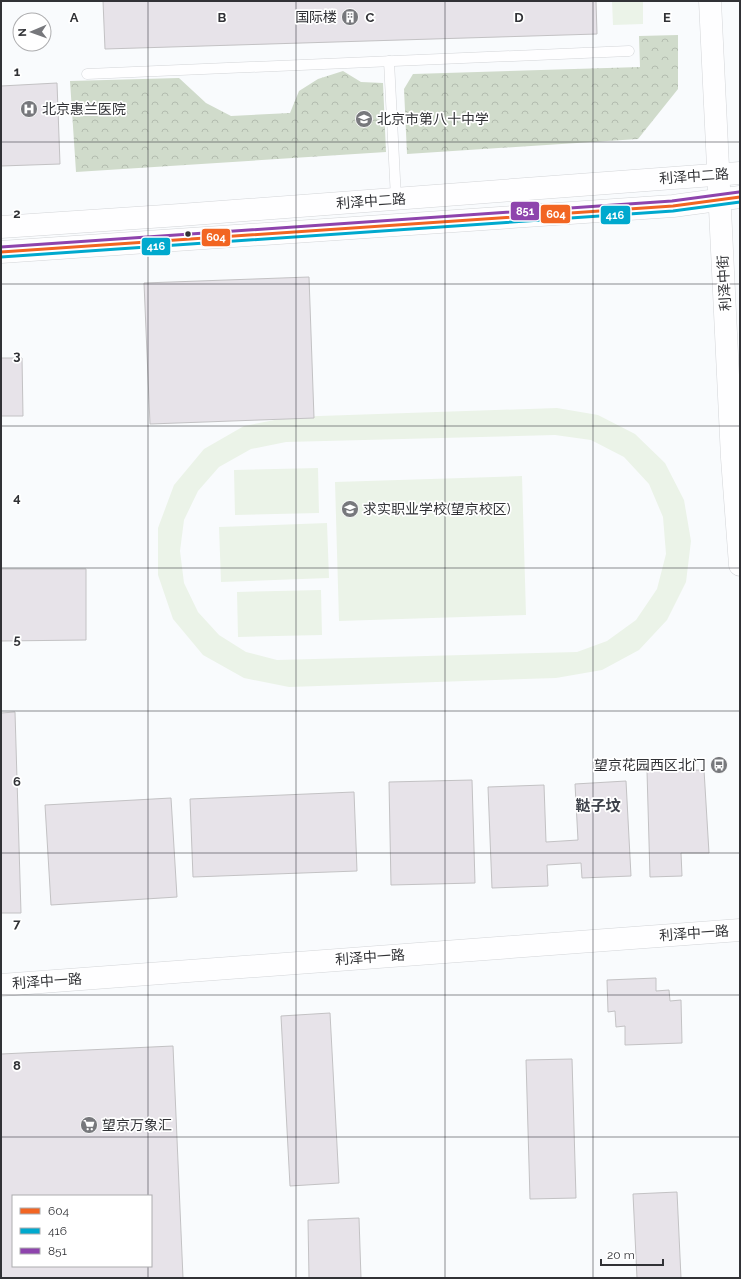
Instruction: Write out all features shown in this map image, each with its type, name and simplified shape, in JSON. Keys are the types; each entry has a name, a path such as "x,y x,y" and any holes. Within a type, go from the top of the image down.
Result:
{"street":[{"name":"利泽中街","path":"710,1 718,174 730,198 732,458 740,564"},
{"name":"利泽中二路","path":"1,227 740,173"},
{"name":"利泽中二路","path":"1,252 673,206 730,198"},
{"name":"利泽中一路","path":"1,985 740,930"}],"lane":[{"path":"87,74 629,51"},
{"path":"389,61 396,199"}],"shaded area":[{"path":"612,1 643,1 643,24 613,25"},
{"path":"557,408 598,415 635,434 665,463 684,500 691,541 686,582 667,620 639,650 602,670 556,678 289,687 244,678 203,655 173,619 158,575 158,528 174,485 204,449 244,426 290,417","holes":["555,435 591,440 624,457 649,484 663,517 666,554 657,589 636,620 607,641 577,652 277,660 246,652 219,635 198,612 184,583 180,551 184,520 198,491 219,467 251,449 286,442"]},
{"path":"318,468 319,513 235,515 234,470"},
{"path":"522,476 526,615 339,621 335,482"},
{"path":"327,523 329,578 221,582 219,527"},
{"path":"321,590 322,635 238,637 237,592"}],"green space":[{"path":"678,35 678,89 638,139 407,154 404,89 413,74 640,67 639,36"},
{"path":"343,71 361,82 383,83 386,152 76,172 70,81 179,78 206,103 231,116 290,113 299,91 318,79"}],"building":[{"name":"国际楼","path":"103,1 596,1 597,34 105,49"},
{"name":"北京惠兰医院","path":"57,83 60,164 1,166 1,86"},
{"path":"309,277 314,418 150,424 144,283"},
{"path":"1,358 22,358 23,416 1,416"},
{"path":"1,569 86,569 86,640 1,641"},
{"path":"15,712 21,913 1,913 1,713"},
{"path":"704,770 709,853 681,853 682,876 650,877 647,771"},
{"path":"472,780 475,883 391,885 389,782"},
{"path":"626,781 631,876 582,878 581,863 547,865 548,886 492,888 488,787 544,785 546,842 578,840 575,784"},
{"path":"354,792 357,871 193,877 190,799"},
{"path":"171,798 177,897 51,905 45,805"},
{"path":"656,978 656,991 669,990 670,1001 681,1000 682,1043 625,1045 625,1026 616,1027 615,1011 608,1012 607,980"},
{"path":"330,1013 339,1183 290,1186 281,1016"},
{"name":"望京万象汇","path":"173,1046 183,1278 1,1278 1,1054"},
{"path":"572,1059 576,1198 530,1199 526,1060"},
{"path":"677,1192 681,1278 637,1278 633,1194"},
{"path":"359,1218 361,1278 309,1278 308,1220"}],"transit line":[{"name":"851","path":"1,247 672,201 739,192"},
{"name":"604","path":"1,252 673,206 740,197"},
{"name":"416","path":"1,257 673,211 740,202"}],"place":[{"name":"国际楼","path":"350,17"},
{"name":"北京惠兰医院","path":"29,109"},
{"name":"北京市第八十中学","path":"364,119"},
{"name":"求实职业学校(望京校区)","path":"350,509"},
{"name":"望京花园西区北门","path":"719,765"},
{"name":"望京万象汇","path":"89,1125"}],"district":[{"name":"鞑子坟","path":"598,806"}]}
